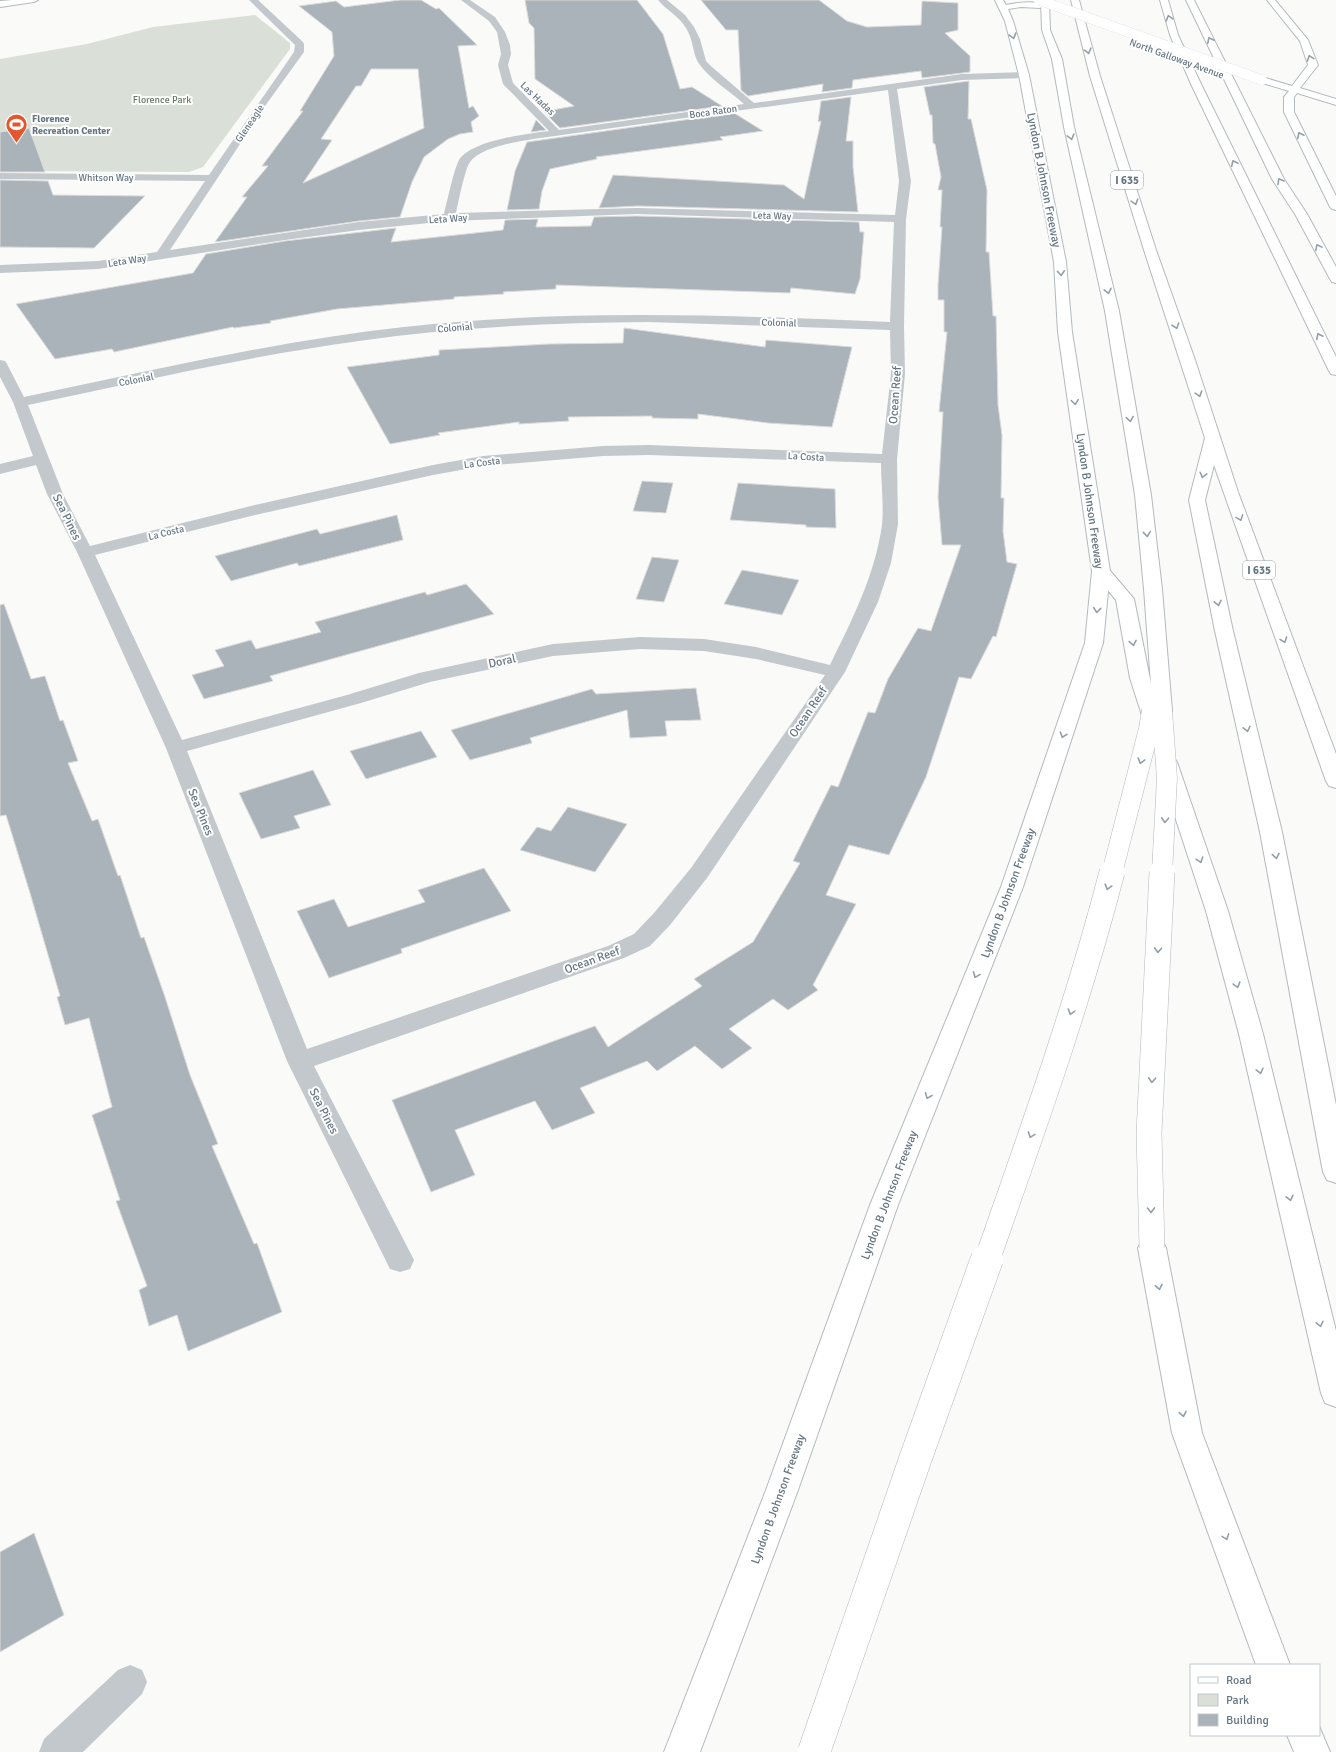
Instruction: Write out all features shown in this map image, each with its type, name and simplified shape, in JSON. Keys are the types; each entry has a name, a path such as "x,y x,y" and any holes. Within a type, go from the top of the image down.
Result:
{"main road":[{"path":"0,4 34,0"},
{"name":"North Galloway Avenue","path":"1020,0 1029,4 1074,6 1263,85"},
{"path":"1164,0 1174,35 1196,84 1336,371"},
{"path":"1190,0 1278,179 1301,214 1336,280"},
{"path":"1271,0 1304,40 1313,64 1291,93 1289,112 1336,207"},
{"path":"1001,4 1029,4"},
{"name":"Lyndon B Johnson Freeway","path":"682,1752 782,1490 884,1204 1012,888 1094,643 1101,571 1065,332 1060,262 1024,75 1009,21 1001,4"},
{"path":"1042,4 1046,30 1057,59 1063,99 1112,312 1143,495 1159,668 1157,710 1167,778 1149,1133 1152,1248 1187,1433 1273,1664"},
{"name":"North Galloway Avenue","path":"1042,4 1263,85 1334,105"},
{"name":"I 635","path":"1074,6 1150,250 1230,492 1336,782"},
{"path":"1313,106 1334,105"},
{"path":"1289,112 1301,108"},
{"path":"1213,438 1197,500 1224,631 1271,832 1336,1172"},
{"path":"1101,571 1125,599 1139,678 1217,911 1251,1034 1336,1393"},
{"path":"814,1752 916,1457 1042,1105 1096,930 1149,729 1157,710"},
{"path":"1305,1736 1312,1752"}],"street":[{"name":"Gleneagle","path":"161,255 298,52 300,44 253,0"},
{"name":"Las Hadas","path":"465,0 492,19 501,32 506,54 503,65 508,84 558,132"},
{"path":"662,0 683,16 689,25 695,37 702,62 724,84 740,93 752,106"},
{"name":"Boca Raton","path":"449,217 461,168 468,156 488,146 520,138 962,77 1024,75"},
{"name":"Ocean Reef","path":"299,1061 616,952 642,940 662,919 699,873 836,672 869,602 882,563 890,524 890,459 898,374 897,326 900,219 905,181 892,87"},
{"name":"Whitson Way","path":"0,176 212,178"},
{"name":"Leta Way","path":"0,269 98,265 359,226 449,217 636,211 900,219"},
{"name":"Colonial","path":"20,402 313,344 405,332 498,323 566,320 710,319 897,326"},
{"name":"Sea Pines","path":"0,364 20,402 55,494 85,552 176,748 299,1061 400,1260"},
{"name":"La Costa","path":"85,552 251,511 433,470 483,461 603,451 649,450 890,459"},
{"path":"0,469 41,458"},
{"name":"Doral","path":"176,748 354,699 426,677 567,649 640,643 704,646 756,653 836,672"},
{"path":"57,1752 130,1682"}],"green space":[{"name":"Florence Park","path":"255,15 290,43 290,49 203,167 189,172 0,171 0,59 87,44 153,27"}],"building":[{"path":"400,0 421,0 436,9 439,8 477,45 458,46 469,108 473,106 479,116 471,122 473,132 460,134 448,139 424,157 412,182 400,217 359,221 215,242 247,197 242,197 268,166 262,166 303,111 300,111 334,56 332,32 299,6 336,1 344,7","holes":["371,69 418,69 424,128 303,183 332,140 321,139 356,86 361,86"]},
{"path":"525,0 637,0 663,34 680,89 692,87 722,106 560,128 541,109 542,106 547,111 574,106 535,79 534,28 529,23"},
{"path":"701,0 819,0 847,21 867,27 921,25 922,1 958,3 958,30 945,33 970,56 970,72 922,78 921,71 853,80 852,88 822,92 823,84 748,96 741,90 738,30 726,30"},
{"path":"969,81 968,119 971,119 987,190 986,252 989,252 993,316 996,316 998,405 1002,435 1001,498 1004,498 1003,531 1007,562 1017,564 996,637 993,636 971,679 959,677 926,777 889,855 849,845 826,895 856,904 813,985 818,990 788,1010 773,999 729,1029 752,1048 722,1069 695,1046 657,1071 647,1061 580,1088 595,1113 552,1130 535,1101 455,1130 475,1175 431,1192 392,1100 595,1026 608,1047 702,986 694,979 753,942 800,863 793,861 831,785 838,787 868,712 875,713 888,679 918,628 931,631 961,545 942,545 938,497 943,412 939,412 947,332 944,332 944,300 938,300 942,227 940,227 942,190 938,190 941,177 935,144 933,143 932,115 930,115 924,87"},
{"path":"851,97 846,141 853,141 853,167 858,212 637,206 599,208 613,175 784,185 804,199 821,121 818,122 821,101"},
{"path":"734,113 763,131 720,137 723,140 596,157 597,159 550,169 542,191 539,209 507,210 515,171 527,142"},
{"path":"536,120 546,130 531,132"},
{"path":"29,128 45,172 0,172 0,132"},
{"path":"0,180 48,181 53,195 145,196 94,248 0,247"},
{"path":"637,216 859,222 860,232 864,232 860,279 855,294 791,288 790,293 556,285 556,289 503,292 504,294 454,297 454,299 337,309 270,321 271,323 233,327 114,352 112,349 55,359 16,304 193,273 206,254 285,241 396,228 391,242 503,230 505,220 538,219 536,227 591,226 594,217"},
{"path":"624,328 765,347 766,340 852,347 832,427 768,423 698,414 698,419 652,418 652,416 568,417 569,421 519,424 519,422 438,433 440,435 390,444 347,367 439,355 439,350 549,344 623,343"},
{"path":"642,481 673,483 666,513 633,511"},
{"path":"738,483 835,489 836,528 806,527 806,525 730,520"},
{"path":"397,515 403,540 299,566 297,563 231,581 215,556 317,529 320,534"},
{"path":"652,557 679,560 664,602 636,599"},
{"path":"742,570 799,580 782,615 724,604"},
{"path":"466,584 494,614 270,676 273,681 204,699 192,675 224,666 215,650 251,640 256,649 321,632 315,622 425,592 427,595"},
{"path":"4,604 31,679 45,676 60,721 63,720 78,761 68,763 92,821 98,819 118,876 120,875 141,938 144,937 165,997 190,1075 218,1144 212,1146 254,1244 257,1243 282,1312 188,1351 177,1315 149,1326 139,1290 147,1286 116,1201 120,1200 92,1115 112,1107 89,1018 65,1025 57,997 60,996 6,815 0,816 0,605"},
{"path":"696,688 701,720 665,721 667,736 630,738 627,710 530,738 532,743 470,760 451,730 592,689 596,694"},
{"path":"421,731 437,757 366,779 350,751"},
{"path":"313,770 331,805 294,816 300,828 261,839 239,793"},
{"path":"568,807 627,824 595,872 520,850 537,827 551,831"},
{"path":"484,868 511,911 401,949 402,953 329,978 297,911 334,899 348,927 425,902 418,890"},
{"path":"34,1533 64,1615 0,1652 0,1552"}],"place":[{"name":"Florence Recreation Center","path":"17,144"}]}
